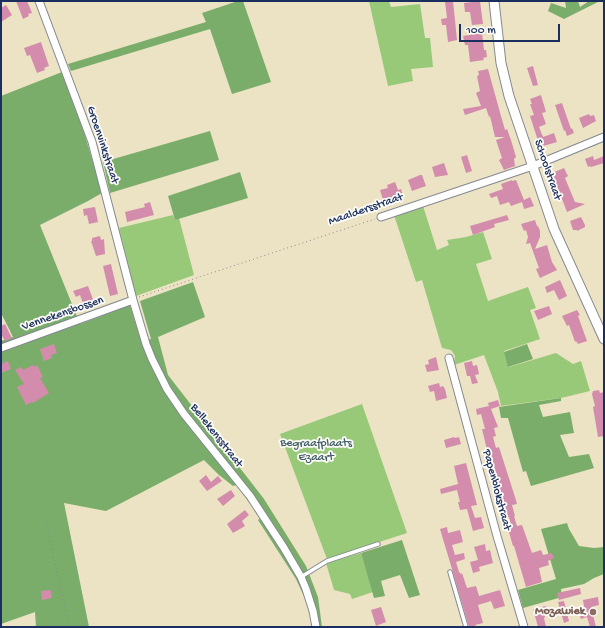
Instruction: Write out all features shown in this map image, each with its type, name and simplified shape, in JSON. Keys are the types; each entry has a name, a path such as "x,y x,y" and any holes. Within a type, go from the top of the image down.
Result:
{"street":[{"name":"Groenvinkstraat","path":"39,1 92,142 133,300"},
{"name":"Schoolstraat","path":"494,1 503,72 509,96 554,229 604,339"},
{"name":"Maaldersstraat","path":"381,217 533,166 604,137"},
{"name":"Vennekensbossen","path":"1,348 133,300"},
{"name":"Bellekensstraat","path":"133,300 146,344 167,389 184,414 260,511 301,577 310,600 316,627"},
{"name":"Papenblokstraat","path":"449,358 497,536 524,627"}],"lane":[{"path":"301,577 327,561 378,544"},
{"path":"450,572 466,627"}],"path":[{"name":"Maaldersstraat","path":"133,300 148,293 381,217"},
{"path":"1,311 5,314 17,342"},
{"path":"45,517 69,627"}],"green space":[{"path":"238,1 243,1 271,82 232,94 210,29 71,71 68,64 206,22 202,13"},
{"path":"369,1 389,1 391,7 420,4 425,38 430,38 433,67 411,69 413,81 388,86"},
{"path":"565,1 578,1 580,7 589,1 600,1 564,19 548,11 551,3 566,8"},
{"path":"62,72 84,132 102,193 40,225 80,324 130,305 141,341 151,339 140,301 193,282 205,317 158,337 168,375 264,499 306,566 318,597 322,627 318,627 296,579 258,520 261,518 236,485 233,486 204,460 106,511 64,503 89,627 36,627 35,612 1,624 1,341 13,337 1,313 1,96"},
{"path":"210,131 219,160 110,193 103,162"},
{"path":"240,172 248,198 175,220 168,196"},
{"path":"423,206 437,250 449,245 447,240 483,232 492,259 476,264 488,301 528,287 536,308 530,310 540,339 504,351 509,367 556,353 573,364 581,361 590,391 561,398 501,406 498,392 484,355 454,365 455,356 451,350 442,348 422,280 416,282 394,215"},
{"path":"173,215 175,220 179,218 194,275 136,296 119,228"},
{"path":"527,344 533,359 508,367 504,352"},
{"path":"561,398 561,401 539,405 543,417 570,412 574,433 560,435 569,457 589,454 594,468 531,486 526,471 523,472 508,418 501,418 499,407"},
{"name":"Begraafplaats Ezaart","path":"362,404 407,533 327,559 280,434"},
{"path":"567,523 579,546 594,548 604,547 604,574 584,584 561,589 562,597 523,608 518,590 556,579 541,529"},
{"path":"402,540 420,595 409,598 400,575 381,581 385,596 374,598 361,553"},
{"path":"361,553 373,592 352,599 350,594 334,590 326,563"}],"building":[{"path":"16,1 27,1 32,13 28,14 29,16 23,19"},
{"path":"453,1 457,40 448,42 446,25 442,25 441,19 447,18 445,2"},
{"path":"480,1 483,24 472,25 470,12 465,12 464,3"},
{"path":"6,5 12,15 1,22 1,8"},
{"path":"482,33 484,50 486,50 487,57 483,58 484,60 470,62 468,45 465,45 463,36"},
{"path":"41,42 49,66 44,68 45,70 37,73 30,55 27,56 24,48"},
{"path":"533,66 538,85 533,86 527,68"},
{"path":"488,69 505,130 507,129 516,157 514,159 515,166 504,170 499,160 502,158 496,140 505,137 495,137 490,116 489,117 486,108 465,115 463,109 481,106 476,93 480,91 477,76 479,75 478,71"},
{"path":"541,95 546,112 542,113 546,124 539,127 543,137 554,133 557,142 540,147 530,116 534,115 530,104 532,104 530,99"},
{"path":"562,103 571,129 572,128 574,133 567,136 555,105"},
{"path":"589,114 590,116 594,115 596,121 583,128 579,118"},
{"path":"467,155 472,171 466,173 461,157"},
{"path":"593,156 594,160 604,156 604,163 588,167 585,159"},
{"path":"444,163 448,175 435,177 432,167"},
{"path":"564,168 568,176 565,178 575,202 585,204 567,212 552,173"},
{"path":"422,175 426,186 412,191 408,180"},
{"path":"516,180 524,200 530,197 534,206 524,209 522,202 511,206 509,202 500,205 497,196 491,198 489,194 503,189 501,184"},
{"path":"395,182 398,190 401,189 403,195 384,203 380,190 388,188 387,185"},
{"path":"150,202 154,215 127,222 125,212 145,207 144,204"},
{"path":"95,207 98,222 89,224 87,215 84,216 83,209"},
{"path":"507,215 509,220 494,224 495,227 473,235 470,226"},
{"path":"581,217 585,227 577,231 573,230 570,221"},
{"path":"535,220 540,231 540,237 535,249 547,245 552,262 557,270 540,278 536,269 539,268 530,243 526,244 528,237 526,230 524,231 521,224"},
{"path":"100,236 101,240 104,239 105,254 96,256 91,241 92,238"},
{"path":"111,264 118,294 110,296 103,266"},
{"path":"560,280 567,296 559,300 554,290 547,293 545,287"},
{"path":"88,286 94,302 84,306 80,295 76,297 73,291"},
{"path":"549,306 552,314 538,320 534,311"},
{"path":"577,310 580,315 578,316 587,341 578,344 576,341 575,342 569,325 567,326 562,316"},
{"path":"5,324 12,338 5,341 1,334 1,326"},
{"path":"54,344 57,353 51,355 52,358 44,361 40,349"},
{"path":"436,357 439,370 427,372 425,365 429,364 428,360"},
{"path":"8,361 11,369 1,373 1,364"},
{"path":"472,361 473,366 477,365 479,374 475,375 478,383 472,384 470,376 467,376 464,363"},
{"path":"33,365 34,367 37,365 43,377 40,378 49,393 33,403 32,402 26,405 17,387 24,384 15,370 21,367 23,370"},
{"path":"439,383 440,387 443,386 445,389 447,398 436,401 434,391 430,392 428,386"},
{"path":"599,390 600,393 604,392 604,436 598,437 593,407 595,406 592,394 593,391"},
{"path":"498,400 500,406 491,409 498,427 494,428 496,436 493,437 496,448 499,447 517,504 512,505 517,526 522,525 532,553 541,550 543,555 552,553 554,558 548,561 549,565 539,568 542,582 526,587 508,529 512,528 509,517 505,519 492,470 495,469 492,458 489,458 482,429 485,429 481,414 477,415 476,409 489,406 488,403"},
{"path":"459,437 461,444 446,448 444,440"},
{"path":"466,463 477,505 471,506 475,518 481,517 484,528 473,531 467,509 460,510 457,490 441,494 440,489 458,484 454,466"},
{"path":"206,475 211,482 218,476 222,481 207,491 199,481"},
{"path":"231,490 235,496 223,506 217,499"},
{"path":"245,510 249,515 242,521 245,526 233,533 227,524"},
{"path":"447,527 448,533 460,530 463,542 452,545 455,555 464,553 465,559 456,562 459,572 461,574 462,573 467,588 476,586 479,596 500,590 505,606 494,609 491,601 478,605 483,623 475,625 476,626 469,627 440,529"},
{"path":"485,544 486,551 490,550 493,563 479,567 480,571 473,573 470,562 478,560 474,547"},
{"path":"580,588 581,594 559,600 557,593"},
{"path":"51,590 52,598 42,600 41,591"},
{"path":"598,597 599,605 591,607 596,627 590,627 587,617 581,619 579,613 585,612 583,600"},
{"path":"564,601 569,621 564,623 558,602"},
{"path":"546,606 547,612 544,613 544,618 546,627 538,627 533,609"},
{"path":"381,607 386,622 376,626 371,610"}],"place":[{"name":"Mozawiek","path":"593,612"}]}
